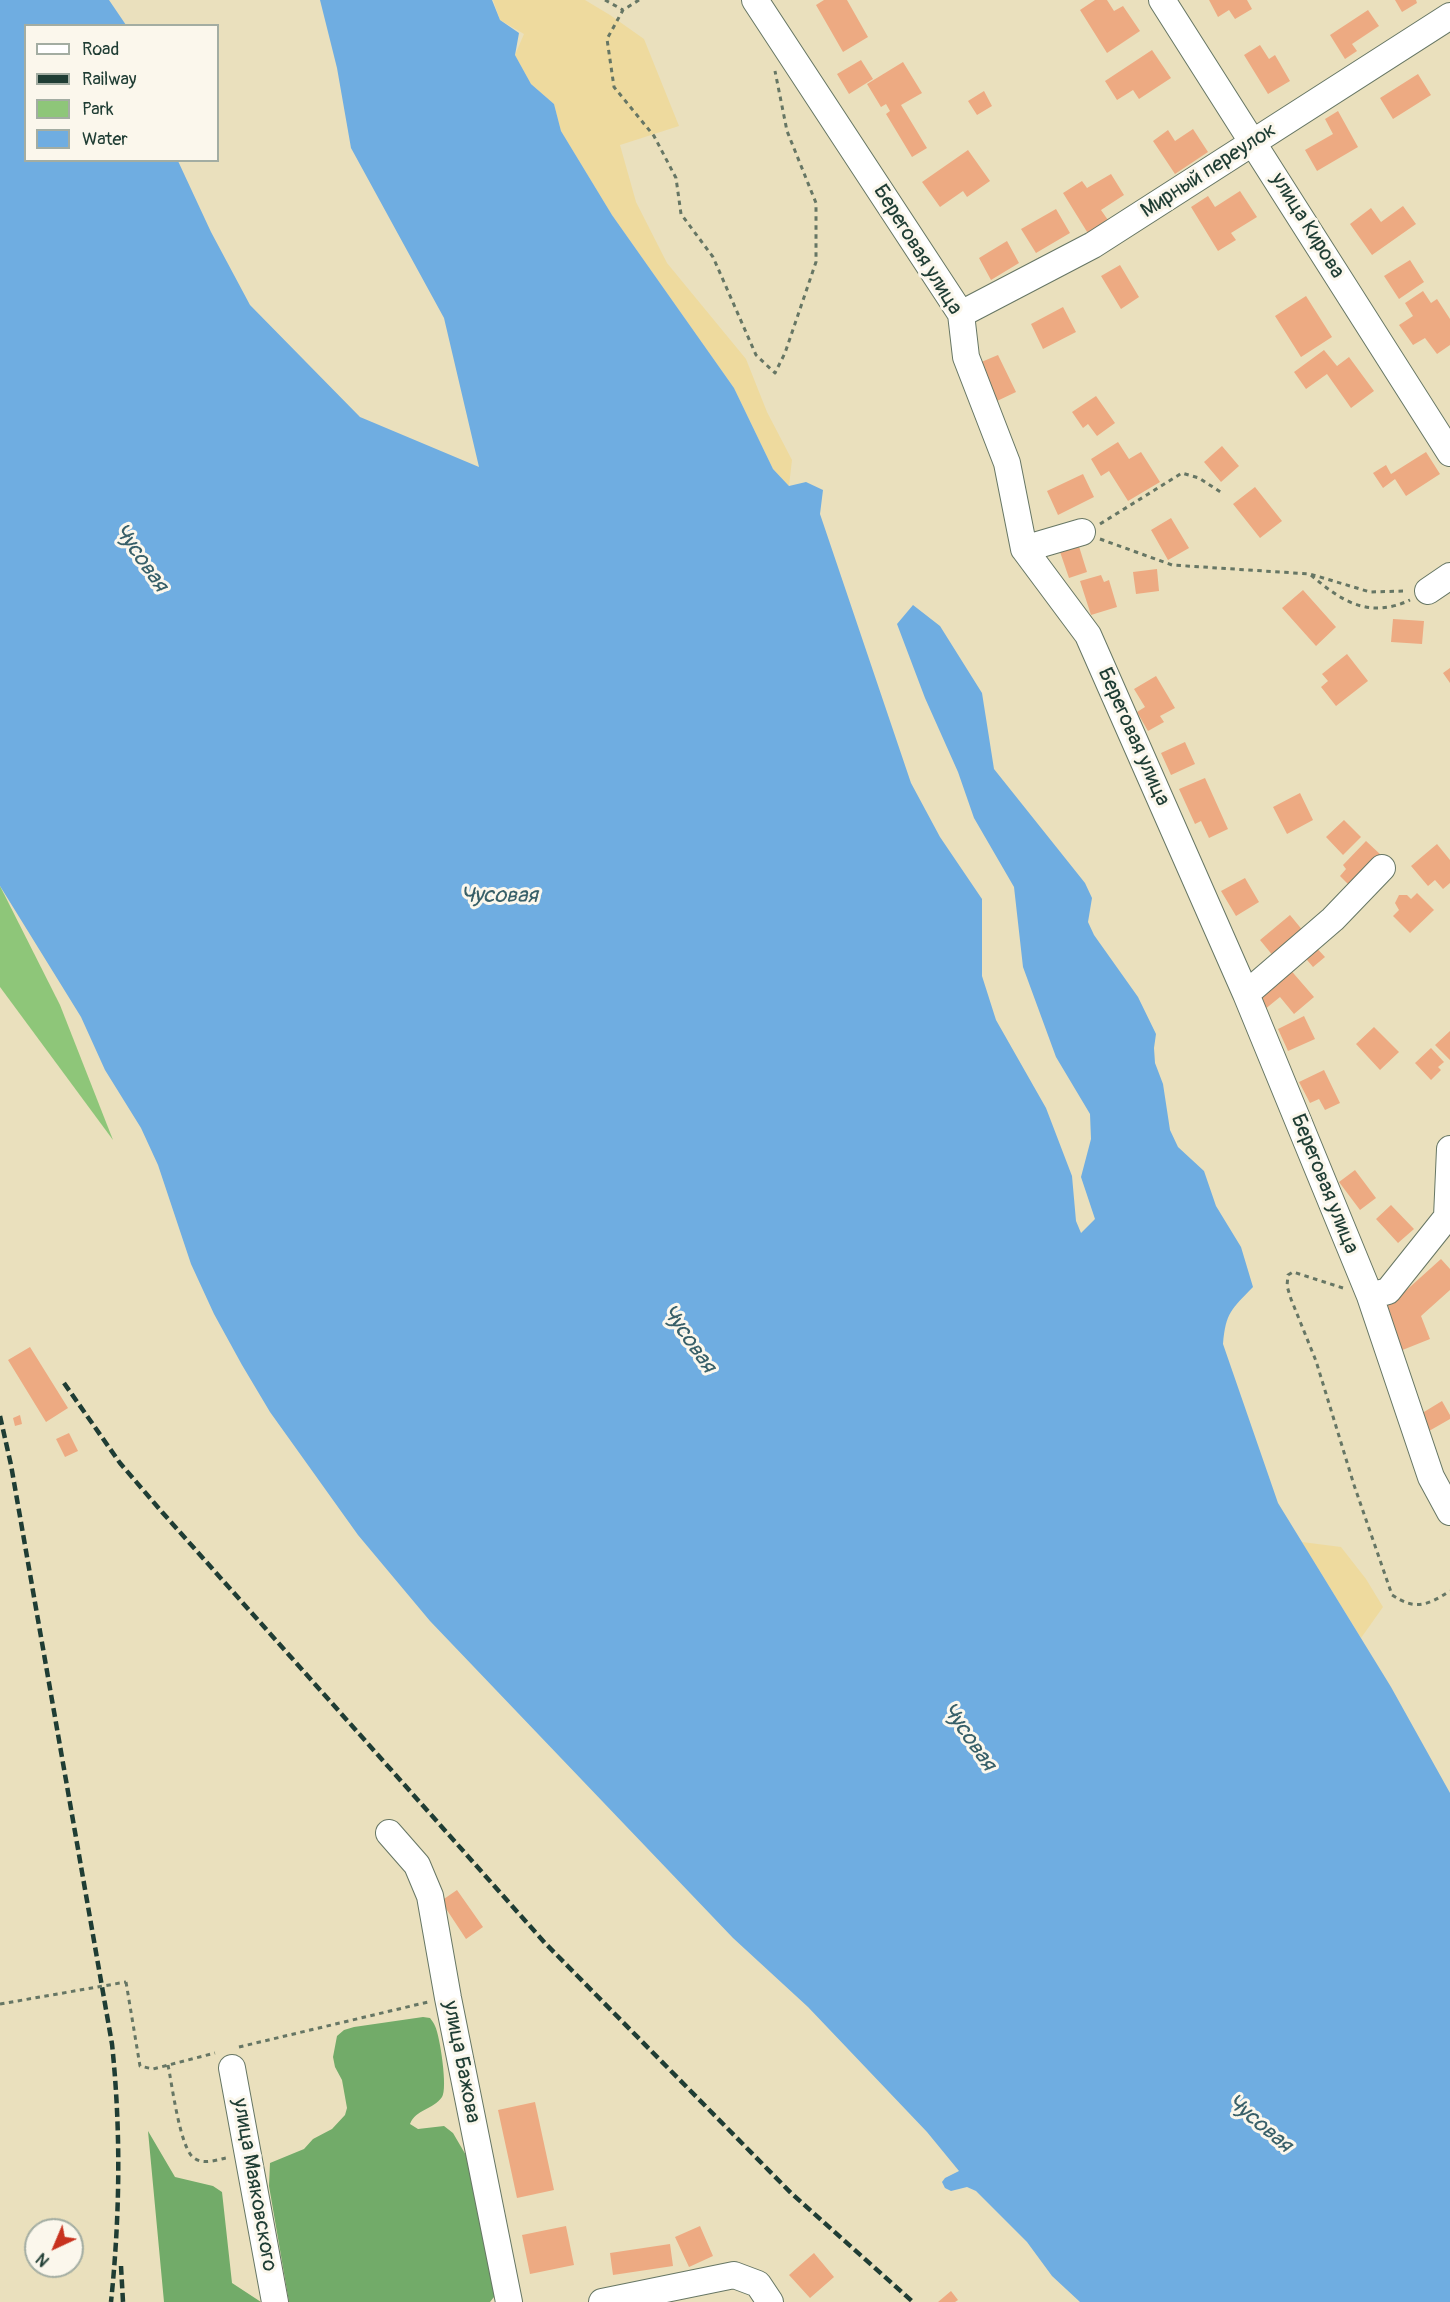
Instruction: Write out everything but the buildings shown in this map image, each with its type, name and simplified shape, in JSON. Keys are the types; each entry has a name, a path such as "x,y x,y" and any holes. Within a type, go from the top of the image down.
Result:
{"street":[{"name":"Береговая улица","path":"755,0 962,314 966,357 1007,463 1024,549 1088,635 1246,994 1370,1296 1431,1478 1450,1512"},
{"name":"улица Кирова","path":"1162,0 1450,453"},
{"name":"Мирный переулок","path":"962,314 1093,246 1450,16"},
{"path":"1024,549 1082,532"},
{"path":"1428,591 1450,576"},
{"path":"1246,994 1333,919 1382,868"},
{"path":"1370,1296 1388,1291 1449,1218 1450,1149"},
{"name":"улица Бажова","path":"389,1833 417,1865 430,1896 448,1998 509,2302"},
{"name":"улица Маяковского","path":"228,2056 249,2152 275,2302"},
{"path":"602,2302 734,2274 758,2284 770,2302"}],"path":[{"path":"605,0 623,10"},
{"path":"639,0 623,10 607,39 614,87 654,136 676,178 681,214 713,257 756,355 775,373 816,262 816,203 787,131 775,70"},
{"path":"1082,532 1109,520 1182,473 1199,478 1222,493"},
{"path":"1082,532 1172,565 1310,574 1370,592 1428,591"},
{"path":"1310,574 1331,592 1353,604 1380,610 1396,606 1428,591"},
{"path":"1370,1296 1293,1272 1288,1275 1287,1286 1291,1299 1316,1361 1354,1485 1392,1595 1406,1605 1429,1604 1450,1591"},
{"path":"0,2004 126,1982 140,2066 153,2069 168,2064 228,2056 448,1998"},
{"path":"168,2064 183,2139 190,2154 208,2162 249,2152"}],"green space":[{"path":"0,886 60,1005 113,1140 0,987"},
{"path":"423,2017 430,2018 437,2032 443,2062 444,2092 434,2105 416,2115 410,2124 418,2129 444,2126 453,2133 467,2157 495,2288 494,2297 490,2302 289,2302 269,2186 270,2163 304,2149 313,2139 332,2129 345,2115 347,2108 342,2080 333,2057 337,2036 344,2030 354,2027"},
{"path":"148,2131 175,2177 213,2186 222,2192 232,2283 261,2302 164,2302"}],"sand":[{"path":"493,0 585,0 644,39 679,126 620,145 636,202 667,263 746,359 767,412 792,460 789,486 773,469 734,388 612,215 561,131 554,104 531,84 515,55 524,34 500,20"},
{"path":"1302,1542 1341,1547 1366,1579 1383,1607 1361,1638"}],"water":[{"name":"Чусовая","path":"0,0 109,0 125,24 24,24 24,162 178,162 211,232 250,305 360,417 479,467 444,318 351,148 337,68 320,0 492,0 500,20 519,33 515,55 531,84 554,104 561,131 612,215 734,388 773,469 789,486 806,482 823,490 820,514 911,783 940,837 982,899 982,976 996,1020 1046,1108 1072,1176 1076,1221 1081,1233 1095,1219 1081,1177 1091,1139 1090,1114 1056,1057 1023,967 1014,887 974,818 958,772 925,698 897,624 913,605 940,626 982,693 994,769 1085,883 1092,898 1088,922 1094,935 1138,997 1156,1034 1155,1063 1163,1084 1170,1130 1178,1147 1204,1171 1216,1206 1241,1247 1253,1287 1231,1312 1223,1344 1278,1503 1391,1687 1450,1793 1450,2302 1080,2302 1052,2276 1027,2242 976,2191 967,2187 951,2191 945,2188 942,2182 945,2178 959,2171 927,2132 808,2007 733,1938 430,1621 358,1535 270,1412 242,1365 214,1314 191,1264 158,1165 141,1128 105,1070 81,1017 0,886"}],"railway":[{"path":"64,1383 120,1463 162,1512 545,1943 791,2193 913,2302"},
{"path":"0,1416 11,1465 112,2044 117,2108 118,2173 111,2302"},
{"path":"121,2266 123,2302"}]}
